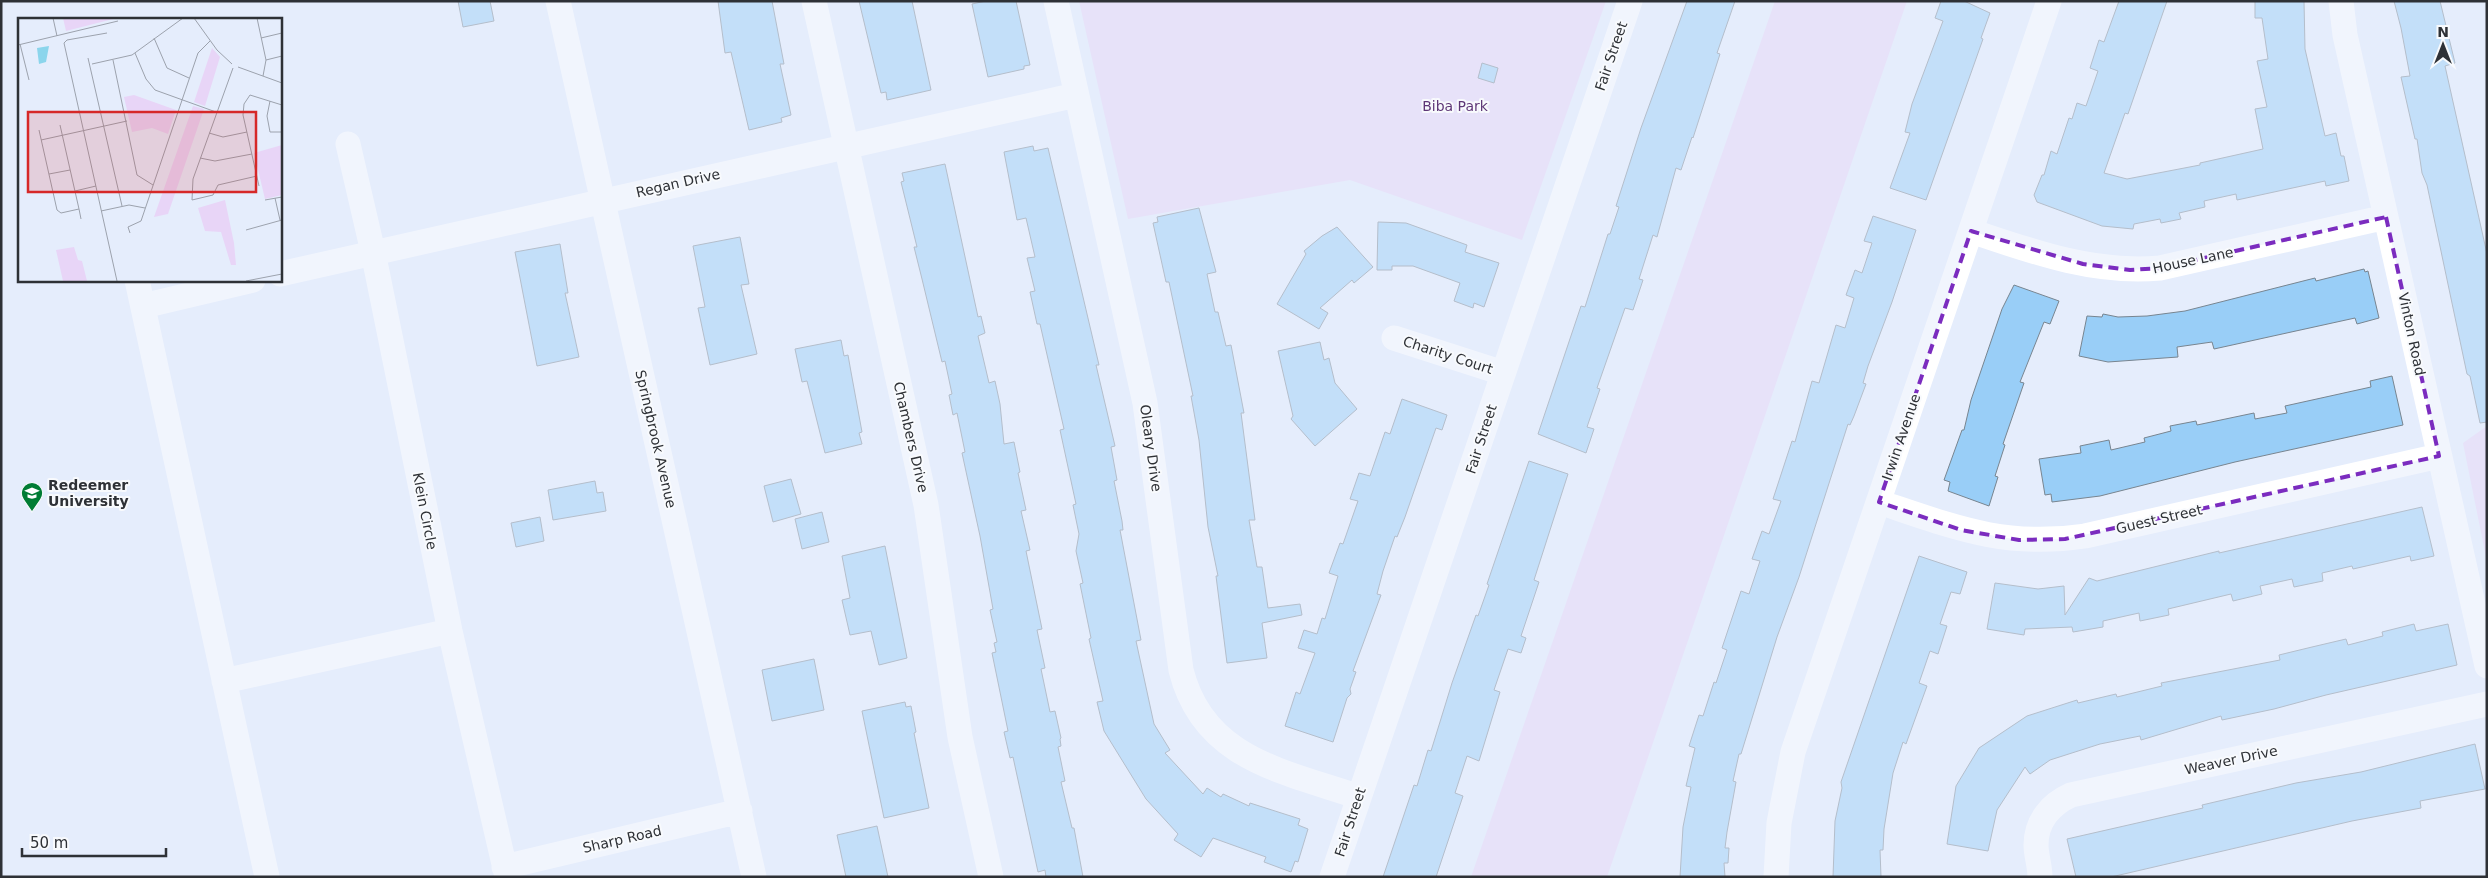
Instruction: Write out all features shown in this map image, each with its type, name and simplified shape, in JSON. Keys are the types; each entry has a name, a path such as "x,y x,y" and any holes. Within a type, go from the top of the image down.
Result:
{"street":[{"name":"Springbrook Avenue","path":"558,1 754,877"},
{"name":"Chambers Drive","path":"814,1 928,517 960,737 991,877"},
{"name":"Oleary Drive","path":"1056,1 1145,403 1181,670 1186,690 1203,720 1237,752 1254,761 1359,797"},
{"name":"Fair Street","path":"1332,877 1630,1"},
{"name":"Irwin Avenue","path":"1776,877 1779,823 1793,752 2048,1"},
{"name":"Vinton Road","path":"2341,1 2345,34 2487,666"},
{"name":"Regan Drive","path":"281,274 845,145 1076,95"},
{"name":"Klein Circle","path":"348,144 373,252 450,631 506,872"},
{"name":"House Lane","path":"1971,231 2083,264 2106,269 2137,270 2160,268 2386,217"},
{"path":"137,281 267,877"},
{"path":"143,306 249,281"},
{"name":"Charity Court","path":"1394,338 1502,373"},
{"name":"Guest Street","path":"1879,502 1968,532 2000,538 2042,541 2085,536 2439,456"},
{"path":"224,682 450,631"},
{"name":"Weaver Drive","path":"2040,877 2036,846 2040,825 2055,805 2071,795 2487,704"},
{"name":"Sharp Road","path":"506,872 740,811"}],"highlighted area":[{"path":"2386,217 2439,456 2065,539 2019,540 1961,530 1879,502 1971,231 2083,264 2130,270 2160,268"}],"green space":[{"name":"Biba Park","path":"1079,1 1606,1 1522,240 1350,180 1128,219"},
{"path":"1775,1 1907,1 1607,877 1471,877"},
{"path":"2487,426 2487,562 2463,443"}],"building":[{"path":"458,1 490,1 494,21 463,27"},
{"path":"718,1 772,1 784,64 780,64 791,115 781,118 782,122 749,130 731,52 725,53"},
{"path":"859,1 912,1 931,90 887,100 886,92 881,93"},
{"path":"986,1 1016,1 1030,65 1024,66 1024,69 988,77 972,4"},
{"path":"1687,1 1735,1 1717,53 1720,54 1693,138 1681,170 1676,168 1657,237 1653,235 1639,279 1643,280 1633,310 1625,308 1597,388 1600,389 1587,427 1594,429 1586,453 1538,434 1581,306 1585,307 1608,234 1610,234 1619,207 1616,206 1641,128"},
{"path":"1941,1 1964,1 1990,13 1981,38 1983,39 1926,200 1890,188 1910,133 1905,132 1912,104 1943,21 1935,18"},
{"path":"2119,1 2167,1 2128,114 2125,113 2104,173 2127,179 2200,165 2200,163 2263,149 2255,109 2267,107 2257,61 2268,59 2262,18 2255,18 2255,1 2304,1 2305,49 2325,136 2336,133 2341,156 2344,156 2349,181 2326,186 2325,181 2237,200 2236,194 2204,201 2205,207 2179,213 2181,219 2161,223 2160,219 2134,224 2133,229 2102,226 2037,202 2034,195 2042,175 2044,175 2051,151 2057,154 2069,118 2072,119 2077,103 2086,106 2098,71 2090,68 2099,40 2104,42"},
{"path":"2394,1 2440,1 2455,63 2445,66 2487,254 2487,422 2480,423 2470,376 2467,374 2427,185 2422,173 2417,139 2415,139 2401,77 2410,76"},
{"path":"1482,63 1498,68 1494,83 1478,78"},
{"path":"1033,146 1034,151 1048,148 1099,365 1096,365 1115,446 1111,447 1117,480 1114,481 1123,530 1120,530 1141,640 1136,641 1154,724 1170,750 1165,753 1203,794 1207,788 1221,797 1223,794 1249,806 1250,803 1300,819 1298,825 1308,829 1298,862 1295,861 1291,872 1264,862 1266,857 1213,838 1201,857 1174,840 1178,834 1146,799 1104,731 1097,702 1103,701 1089,639 1091,638 1080,584 1083,583 1076,551 1079,534 1073,505 1076,504 1060,430 1064,429 1040,324 1037,324 1030,292 1035,291 1027,258 1035,257 1026,218 1017,220 1004,152"},
{"path":"945,164 978,317 981,316 985,333 978,336 989,383 995,381 1000,404 1004,444 1014,442 1020,472 1018,473 1026,510 1021,511 1030,550 1026,551 1042,629 1037,630 1045,668 1041,669 1050,712 1055,711 1061,738 1061,746 1058,747 1065,781 1061,782 1072,828 1074,828 1083,877 1046,877 1045,870 1038,872 1013,757 1010,758 1004,732 1008,731 992,653 996,652 994,643 997,642 990,610 993,609 962,453 965,452 957,413 953,415 949,395 952,394 945,361 942,362 914,247 917,247 901,182 904,181 902,173"},
{"path":"1199,208 1216,272 1207,274 1215,312 1218,312 1226,346 1231,345 1244,413 1241,413 1255,520 1249,520 1257,567 1262,567 1268,608 1300,604 1302,615 1262,623 1267,658 1227,663 1216,576 1218,576 1208,527 1199,440 1191,396 1193,396 1169,282 1166,282 1153,223 1158,222 1157,217"},
{"path":"1873,216 1916,230 1868,366 1863,383 1866,384 1850,425 1848,424 1799,577 1777,637 1741,754 1739,754 1733,781 1736,782 1725,848 1729,848 1728,863 1724,863 1725,877 1680,877 1683,827 1691,787 1686,786 1695,748 1689,746 1699,715 1703,716 1714,682 1716,683 1727,650 1722,648 1741,591 1749,594 1760,561 1752,559 1762,531 1769,534 1781,501 1773,499 1792,441 1795,442 1812,381 1819,383 1836,325 1845,328 1854,298 1846,295 1855,270 1862,273 1872,243 1864,241"},
{"path":"1378,222 1406,223 1467,245 1465,252 1499,263 1484,307 1474,303 1473,308 1454,301 1460,283 1413,266 1392,266 1392,270 1377,270"},
{"path":"1337,227 1373,267 1354,283 1352,280 1320,308 1328,313 1319,329 1277,304 1306,254 1304,251 1322,236"},
{"path":"740,237 749,284 741,285 757,354 710,365 698,308 705,307 693,246"},
{"path":"560,244 568,293 565,293 579,357 537,366 515,252"},
{"path":"2364,269 2365,272 2368,271 2379,318 2357,324 2355,318 2214,349 2212,342 2177,347 2178,357 2108,362 2079,356 2087,316 2102,317 2103,314 2118,317 2147,316 2185,311 2315,278 2316,281"},
{"path":"2014,285 2059,301 2050,324 2044,322 2020,382 2024,383 2003,444 2005,445 1995,476 1998,477 1989,506 1948,491 1950,482 1944,480 1962,430 1964,430 1971,400 2002,309"},
{"path":"841,340 844,356 848,355 862,432 859,433 862,444 825,453 807,381 802,382 795,349"},
{"path":"1320,342 1324,360 1329,358 1335,383 1357,409 1315,446 1291,419 1293,416 1278,351"},
{"path":"2392,376 2403,425 2235,462 2100,496 2052,502 2051,494 2045,495 2039,459 2081,453 2080,446 2109,440 2111,450 2145,442 2144,438 2171,431 2170,426 2196,421 2197,425 2254,413 2255,419 2287,413 2285,406 2371,387 2370,381"},
{"path":"1402,399 1447,415 1442,430 1436,428 1405,517 1397,537 1395,536 1377,594 1381,595 1353,671 1356,672 1350,689 1351,694 1347,698 1333,742 1285,726 1296,692 1300,694 1315,653 1298,648 1304,630 1317,634 1322,618 1325,619 1338,576 1329,573 1340,543 1343,544 1358,501 1350,499 1359,473 1370,476 1385,432 1390,434"},
{"path":"1529,461 1568,474 1534,580 1539,582 1521,636 1526,638 1521,653 1508,649 1494,690 1500,692 1479,761 1467,756 1455,793 1463,796 1436,877 1383,877 1414,785 1417,786 1428,750 1431,751 1452,683 1476,615 1478,616 1489,585 1487,584"},
{"path":"791,479 801,514 773,522 764,486"},
{"path":"595,481 597,493 603,492 606,511 553,520 548,490"},
{"path":"2422,507 2434,556 2411,561 2410,556 2353,569 2352,566 2322,573 2323,581 2294,587 2292,579 2260,586 2262,594 2233,601 2231,594 2168,609 2169,615 2140,621 2139,613 2103,621 2103,627 2073,632 2072,627 2025,629 2024,635 1987,629 1995,583 2038,589 2064,586 2065,615 2089,578 2097,581 2219,551 2219,553"},
{"path":"822,512 829,542 802,549 795,519"},
{"path":"540,517 544,541 516,547 511,523"},
{"path":"885,546 907,658 879,665 871,631 850,635 842,600 850,598 842,556"},
{"path":"1919,556 1967,572 1960,594 1951,592 1940,624 1947,626 1938,654 1930,651 1919,683 1927,686 1906,744 1903,742 1893,773 1884,829 1883,850 1880,850 1881,877 1833,877 1835,821 1842,788 1841,782"},
{"path":"2414,624 2416,631 2448,624 2457,665 2274,709 2222,720 2221,716 2141,740 2140,736 2100,744 2050,760 2030,774 2025,767 1997,810 1988,851 1947,844 1956,786 1979,748 2027,716 2077,700 2078,703 2116,694 2117,697 2162,686 2161,683 2280,660 2279,655 2346,639 2348,645 2383,636 2382,632"},
{"path":"814,659 824,710 772,721 762,670"},
{"path":"905,702 906,707 911,706 916,732 914,733 929,808 884,818 862,711"},
{"path":"2475,744 2485,789 2420,801 2421,808 2352,821 2111,877 2076,877 2067,839 2203,808 2202,805 2296,783 2361,772"},
{"path":"877,826 888,877 846,877 837,835"}],"place":[{"name":"Redeemer University","path":"32,512"}]}
